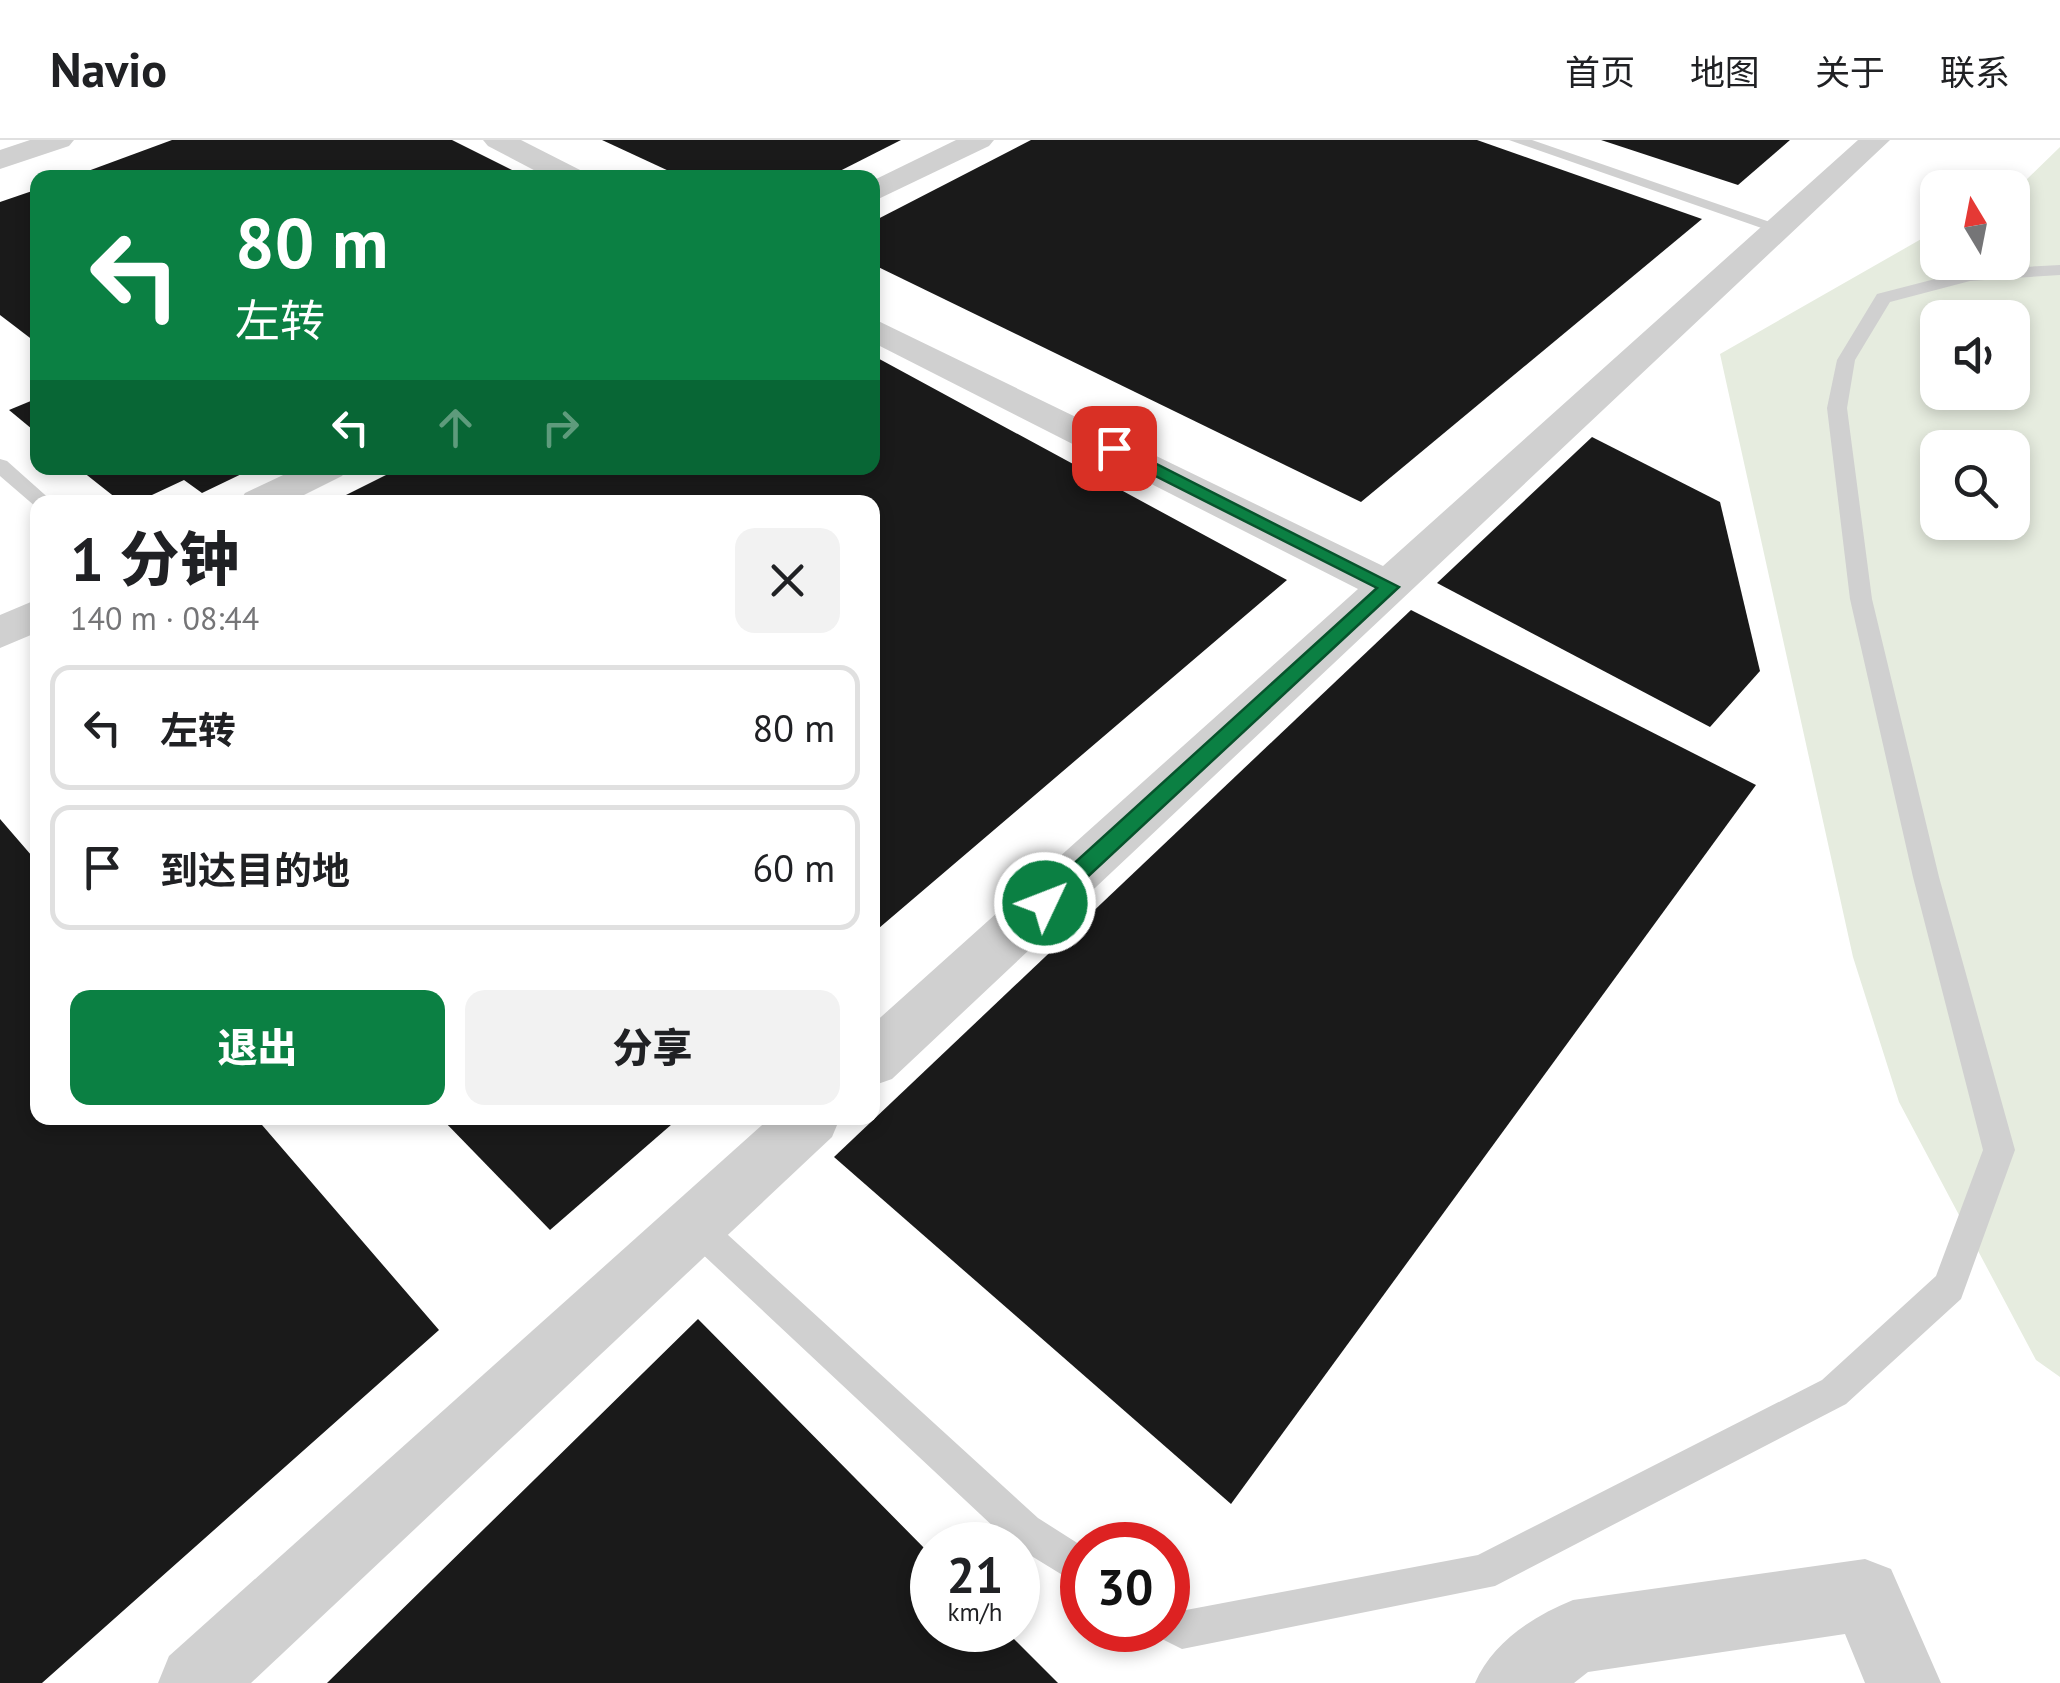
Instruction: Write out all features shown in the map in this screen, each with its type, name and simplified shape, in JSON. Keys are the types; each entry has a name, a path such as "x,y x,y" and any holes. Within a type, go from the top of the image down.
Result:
{"street":[{"path":"0,160 59,140"},
{"path":"498,140 557,170"},
{"path":"880,190 979,140"},
{"path":"880,1054 1875,140"},
{"path":"880,332 1389,587"},
{"path":"273,495 314,475"},
{"path":"0,633 30,618"},
{"path":"196,1683 803,1125"},
{"path":"1513,1683 1574,1637 1865,1595 1902,1683"}],"lane":[{"path":"1517,140 1779,228"},
{"path":"1190,1629 1482,1574 1834,1392 1950,1287 1999,1150 1926,877 1861,599 1837,408 1846,360 1883,298 1926,283 1995,270 2060,270"},
{"path":"0,464 35,495"},
{"path":"694,1224 1025,1531 1060,1554"}],"shaded area":[{"path":"2060,147 2060,1377 2036,1360 1899,1102 1853,957 1720,354 1920,240 1920,280 2030,280 2030,176"}],"building":[{"path":"172,140 452,140 512,170 91,170"},
{"path":"602,140 901,140 842,170 667,170"},
{"path":"1031,140 1477,140 1702,219 1361,502 880,268 880,218"},
{"path":"1601,140 1790,140 1738,185"},
{"path":"30,192 30,338 0,315 0,202"},
{"path":"880,359 1287,580 880,927 880,495 346,495 386,475 880,475"},
{"path":"30,401 30,427 9,410"},
{"path":"1592,437 1720,502 1760,671 1710,727 1437,583"},
{"path":"87,475 239,475 202,493 184,480 152,495 112,495"},
{"path":"1411,610 1756,785 1231,1504 834,1157 868,1125 880,1125 880,1113"},
{"path":"0,819 30,854 30,1125 262,1125 439,1330 42,1683 0,1683"},
{"path":"448,1125 671,1125 550,1230"},
{"path":"698,1319 910,1534 910,1652 1027,1652 1058,1683 327,1683"}],"route":[{"path":"1045,903 1389,587 1114,448"}]}
